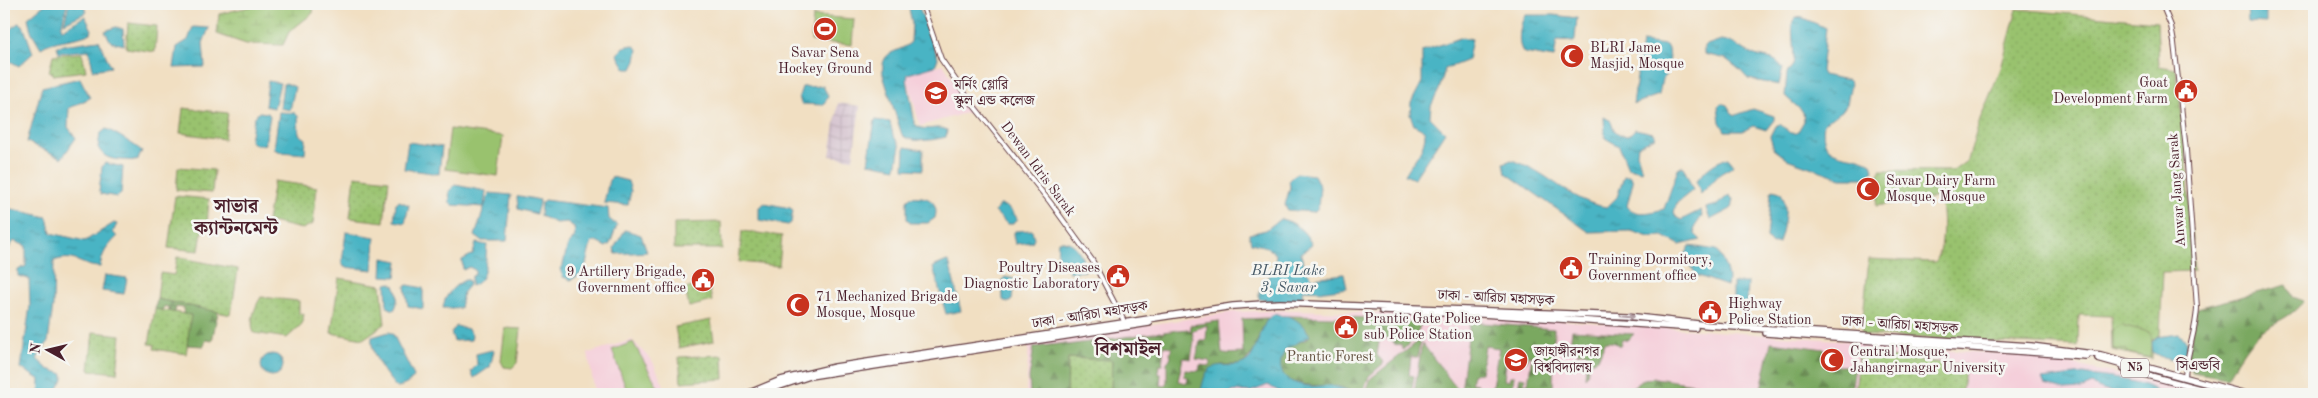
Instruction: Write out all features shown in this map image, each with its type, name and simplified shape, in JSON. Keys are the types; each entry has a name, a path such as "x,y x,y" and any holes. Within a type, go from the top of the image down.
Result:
{"highway":[{"name":"ঢাকা - আরিচা মহাসড়ক","path":"747,394 808,372 1233,306 1280,303 1621,315 1707,325 2084,356 2232,393 2246,394"},
{"name":"ঢাকা - আরিচা মহাসড়ক","path":"756,394 810,376 1230,310 1276,306 1516,316 2031,346 2082,352 2126,362 2232,393"},
{"path":"2126,362 2138,363 2185,376 2232,393"},
{"path":"2116,363 2134,372 2219,394"}],"main road":[{"name":"Dewan Idris Sarak","path":"922,4 941,59 1092,260 1125,323"},
{"name":"Anwar Jang Sarak","path":"2162,4 2174,43 2186,150 2197,308 2196,327 2189,344 2185,376"}],"shaded area":[{"name":"মর্নিং গ্লোরি স্কুল এন্ড কলেজ","path":"943,64 973,111 920,126 906,74"},
{"path":"838,103 860,106 853,159 830,156"},
{"name":"জাহাঙ্গীরনগর বিশ্ববিদ্যালয়","path":"1295,310 1542,319 1839,340 1908,349 2033,356 2208,394 1026,394 1029,343 1232,312"},
{"path":"632,340 653,362 668,394 595,394 588,353"}],"green space":[{"path":"261,4 314,4 313,13 289,32 283,45 246,44 217,34 219,14"},
{"path":"2017,9 2157,22 2159,66 2176,69 2186,150 2194,271 2163,272 2160,335 2153,339 2152,359 2112,350 2111,316 2079,315 2078,346 1861,335 1869,259 1935,262 1941,249 1943,220 1939,197 1876,206 1880,170 1953,171 1968,160 1980,119 2001,68"},
{"path":"813,16 854,19 852,45 811,41"},
{"path":"128,23 157,26 155,52 126,48"},
{"path":"82,53 86,71 53,75 52,72 49,72 53,55"},
{"path":"183,108 228,113 224,139 180,133"},
{"path":"450,129 503,136 498,176 445,169"},
{"path":"178,167 214,170 212,193 176,190"},
{"path":"355,176 389,180 384,222 350,218"},
{"path":"274,181 317,187 313,224 302,229 267,221"},
{"path":"175,196 209,199 207,225 203,226 199,251 168,248"},
{"path":"721,222 722,249 674,249 674,223"},
{"path":"742,231 782,236 779,266 739,262"},
{"path":"177,257 238,269 231,315 157,299 160,273 174,275"},
{"path":"339,278 381,285 385,324 363,339 331,333"},
{"path":"702,284 703,288 709,286 712,301 689,307 685,289"},
{"path":"2287,285 2293,297 2304,301 2290,314 2266,328 2254,338 2227,378 2192,372 2187,359 2197,308"},
{"path":"261,297 299,301 299,314 304,314 302,324 287,338 254,333 252,324 253,314"},
{"path":"157,299 218,312 212,341 206,340 204,346 187,345 191,315 183,314 184,308 176,307 175,312 169,311 169,308 165,306 162,310 155,309"},
{"path":"155,309 192,315 186,354 154,349 155,345 149,344"},
{"name":"Prantic Forest","path":"1288,316 1382,318 1421,323 1416,336 1403,350 1400,344 1396,346 1392,340 1380,336 1377,355 1384,363 1369,376 1362,394 1340,387 1302,384 1286,378 1281,371 1281,357 1290,346 1308,339 1306,328"},
{"path":"1268,318 1259,335 1257,348 1242,365 1221,365 1206,374 1200,394 1111,394 1112,360 1068,358 1067,394 1030,394 1029,378 1034,347 1066,343 1067,345 1161,332 1162,335 1163,332 1188,329 1190,332 1191,325 1219,321 1222,354 1243,353 1242,319","holes":["1207,325 1206,341 1200,341 1196,359 1210,361 1210,366 1200,365 1199,371 1185,370 1184,376 1188,377 1187,383 1178,381 1183,358 1191,359 1194,341 1192,331","1164,346 1172,347 1170,352 1171,358 1167,362 1167,382 1164,386 1160,385 1161,374 1158,373 1159,365 1162,365"]},
{"path":"711,320 714,341 679,348 675,327"},
{"path":"1470,322 1554,329 1553,390 1521,391 1520,394 1488,394 1491,391 1499,348 1485,346 1481,373 1473,374 1471,383 1477,384 1474,393 1481,394 1463,394 1461,391","holes":["1517,347 1524,348 1523,360 1527,361 1528,356 1532,356 1528,384 1524,384 1525,378 1520,377 1518,387 1513,386 1514,376 1510,376 1509,381 1504,380 1507,353 1512,354 1512,358 1515,358"]},
{"path":"2121,325 2149,332 2152,338 2150,358 2128,353 2127,350 2113,349 2113,330"},
{"path":"505,328 521,329 517,363 512,368 504,367 501,361"},
{"path":"1572,330 1634,334 1629,339 1622,340 1620,346 1613,342 1605,342 1598,359 1589,363 1585,378 1587,353 1580,352 1578,355 1578,346 1570,345"},
{"path":"93,332 121,335 117,373 89,370"},
{"name":"Prantic Forest","path":"1420,340 1418,357 1411,357 1409,375 1414,376 1411,394 1365,394 1371,378"},
{"path":"633,342 662,394 628,394 612,350"},
{"path":"1771,342 1824,349 1825,366 1855,366 1851,394 1781,394 1761,390"},
{"path":"1422,343 1461,394 1429,394 1429,392 1418,391 1417,394 1414,394"},
{"path":"1859,354 1966,365 1961,394 1855,394"},
{"path":"723,355 724,379 681,382 679,357"},
{"path":"1068,358 1112,360 1111,394 1067,394"},
{"path":"1655,378 1759,394 1653,394 1651,389 1645,387 1640,394 1622,394 1644,379"}],"water":[{"path":"45,4 67,4 61,28 63,29 85,16 92,30 91,33 52,43 41,48 31,31 28,18"},
{"path":"69,4 83,4 87,12 64,23"},
{"path":"908,4 918,4 938,58 935,66 908,74 907,79 915,124 927,129 943,128 947,130 946,137 929,140 911,140 902,135 883,75 884,60 887,56 911,42 912,23"},
{"path":"2247,4 2266,4 2266,23 2248,22"},
{"path":"1525,15 1553,15 1577,18 1574,41 1557,40 1554,58 1524,53 1519,40"},
{"path":"1795,17 1803,18 1826,28 1821,71 1823,75 1848,80 1851,83 1847,104 1842,111 1824,123 1823,136 1826,144 1837,153 1863,159 1871,163 1873,170 1869,178 1841,178 1787,159 1774,149 1770,136 1775,126 1780,124 1790,133 1797,133 1804,121 1803,112 1785,96 1787,73 1793,65 1794,59 1792,25"},
{"path":"18,23 23,25 33,53 19,66 4,58 4,36"},
{"path":"116,27 123,29 124,45 111,42 105,31"},
{"path":"193,27 209,28 203,43 205,67 174,68 177,47 188,40"},
{"path":"1463,37 1472,39 1468,60 1445,69 1439,90 1431,106 1430,117 1445,132 1414,179 1405,175 1422,148 1425,137 1425,131 1414,125 1410,115 1411,103 1422,82 1422,51"},
{"path":"99,40 111,67 93,70 89,50 59,53 57,46"},
{"path":"1721,40 1730,42 1755,55 1777,61 1783,68 1779,85 1748,79 1726,59 1704,54 1704,46"},
{"path":"1642,42 1666,45 1670,71 1662,79 1659,95 1633,104"},
{"path":"633,45 638,49 636,61 632,69 626,69 617,54 624,47"},
{"path":"80,78 90,98 69,108 68,127 76,138 62,158 27,142 42,87"},
{"path":"268,81 280,83 274,108 265,106"},
{"path":"286,83 295,87 290,110 280,108 283,84"},
{"path":"823,86 828,96 824,105 801,104 799,96 802,87"},
{"path":"1721,103 1727,105 1732,113 1736,115 1753,109 1774,116 1774,120 1766,130 1753,126 1743,131 1725,131 1720,122 1718,106"},
{"path":"259,112 268,113 270,116 265,144 261,145 254,144 250,140 254,118"},
{"path":"279,112 295,113 298,116 299,134 306,139 305,154 281,152 274,149"},
{"path":"1604,117 1611,121 1614,130 1621,135 1628,136 1635,129 1653,133 1655,137 1638,146 1637,153 1642,171 1628,168 1619,146 1605,138"},
{"path":"875,120 890,122 893,135 900,146 896,168 868,163"},
{"path":"106,129 142,151 137,161 109,158 101,152 98,147 100,134"},
{"path":"408,142 442,147 439,174 404,169"},
{"path":"905,147 923,150 923,170 904,169"},
{"path":"1728,158 1733,164 1732,167 1720,174 1701,194 1696,181 1710,167"},
{"path":"1511,160 1524,164 1582,199 1607,207 1617,197 1624,176 1631,176 1633,182 1627,206 1639,213 1664,209 1678,169 1683,166 1693,190 1677,203 1674,212 1676,217 1681,220 1701,210 1702,216 1694,228 1695,234 1701,240 1680,245 1663,236 1649,237 1631,231 1589,232 1506,173 1504,163"},
{"path":"105,163 123,167 121,194 117,197 101,194 99,191 102,167"},
{"path":"1296,173 1314,175 1320,187 1318,208 1314,212 1287,210 1285,205 1290,187 1289,180"},
{"path":"612,177 628,181 631,191 628,205 604,203 609,180"},
{"path":"455,185 486,191 484,207 452,205 450,203 449,191"},
{"path":"1773,190 1780,192 1783,197 1785,210 1784,224 1779,243 1772,244 1767,238 1771,193"},
{"path":"489,193 511,195 507,241 482,241 475,236"},
{"path":"1729,195 1733,199 1731,209 1710,220 1706,208 1717,205"},
{"path":"517,197 540,200 536,214 518,209"},
{"path":"910,197 921,197 930,200 935,207 935,218 928,223 910,223 907,219 907,200"},
{"path":"544,200 608,208 609,219 617,225 610,244 606,247 594,241 591,244 584,272 571,280 563,277 560,269 563,265 567,247 575,236 574,227 567,222 556,223 540,216 541,203"},
{"path":"399,201 409,205 405,223 394,221 396,203"},
{"path":"765,203 793,210 791,223 788,225 759,220 759,207"},
{"path":"999,205 1007,207 1014,214 1017,219 1013,224 1007,224 995,212"},
{"path":"7,208 47,217 51,233 85,241 114,223 117,224 113,232 117,237 105,250 100,267 87,265 73,259 54,261 53,306 48,342 37,359 48,369 63,374 63,379 55,394 39,394 40,380 21,368 30,306 29,279 18,276 18,270 26,266 26,246 14,241 8,249 4,249 4,220"},
{"name":"BLRI Lake 3, Savar","path":"1280,219 1290,222 1299,228 1312,245 1301,253 1304,269 1313,278 1344,274 1347,288 1325,291 1304,290 1302,291 1303,297 1287,301 1259,299 1261,287 1273,270 1276,254 1267,247 1251,243 1249,234 1266,230"},
{"path":"625,230 641,235 647,252 616,254 614,248"},
{"path":"1032,230 1034,238 1032,242 1015,244 1013,235 1015,231"},
{"path":"346,232 375,237 373,270 344,267 342,262"},
{"path":"1058,241 1070,243 1078,249 1085,271 1069,272 1066,260 1057,258"},
{"path":"476,243 487,245 486,263 480,280 471,286 471,277 475,274 475,270 469,267 463,270 462,260 473,254"},
{"path":"1690,246 1717,250 1727,273 1727,286 1696,275 1685,255"},
{"path":"383,258 398,261 396,277 382,276"},
{"path":"947,261 949,262 961,311 946,314 933,267"},
{"path":"105,275 127,278 124,294 102,291"},
{"path":"1005,277 1014,279 1012,300 1008,303 1003,300 1002,280"},
{"path":"465,280 468,280 469,285 463,292 460,308 443,308 445,299 450,291"},
{"path":"391,283 396,288 397,295 397,303 394,310 387,307 386,284"},
{"path":"1733,283 1748,283 1747,303 1733,302"},
{"path":"405,286 423,288 423,309 408,306"},
{"path":"1275,314 1294,319 1304,327 1310,336 1286,349 1281,364 1281,370 1284,375 1295,383 1302,385 1331,385 1355,394 1283,394 1268,385 1250,392 1235,391 1227,394 1200,394 1206,374 1211,368 1221,365 1238,365 1249,359 1266,321"},
{"path":"456,326 468,329 472,335 471,340 454,341 451,333"},
{"path":"389,332 393,334 414,376 409,382 399,387 396,387 383,370 373,351 372,337"},
{"path":"2179,334 2186,340 2187,347 2178,361 2163,358 2152,352 2151,344 2156,337"},
{"path":"494,351 490,367 474,378 471,371 477,365 476,354"},
{"path":"272,354 280,357 283,365 280,373 272,376 264,373 261,365 264,357"},
{"path":"2084,374 2135,382 2153,389 2159,394 2105,391 2092,384 2081,389 2065,390 2045,385 2042,379"}],"place":[{"name":"Savar Sena Hockey Ground","path":"825,29"},
{"name":"BLRI Jame Masjid, Mosque","path":"1572,56"},
{"name":"Goat Development Farm","path":"2186,91"},
{"name":"মর্নিং গ্লোরি স্কুল এন্ড কলেজ","path":"936,93"},
{"name":"Savar Dairy Farm Mosque, Mosque","path":"1868,189"},
{"name":"Training Dormitory, Government office","path":"1571,268"},
{"name":"Poultry Diseases Diagnostic Laboratory","path":"1118,276"},
{"name":"9 Artillery Brigade, Government office","path":"703,280"},
{"name":"71 Mechanized Brigade Mosque, Mosque","path":"798,305"},
{"name":"Highway Police Station","path":"1710,312"},
{"name":"Prantic Gate Police sub Police Station","path":"1346,327"},
{"name":"জাহাঙ্গীরনগর বিশ্ববিদ্যালয়","path":"1516,360"},
{"name":"Central Mosque, Jahangirnagar University","path":"1832,360"}],"district":[{"name":"সাভার ক্যান্টনমেন্ট","path":"236,218"},
{"name":"বিশমাইল","path":"1128,350"},
{"name":"সিএন্ডবি","path":"2198,366"}]}
